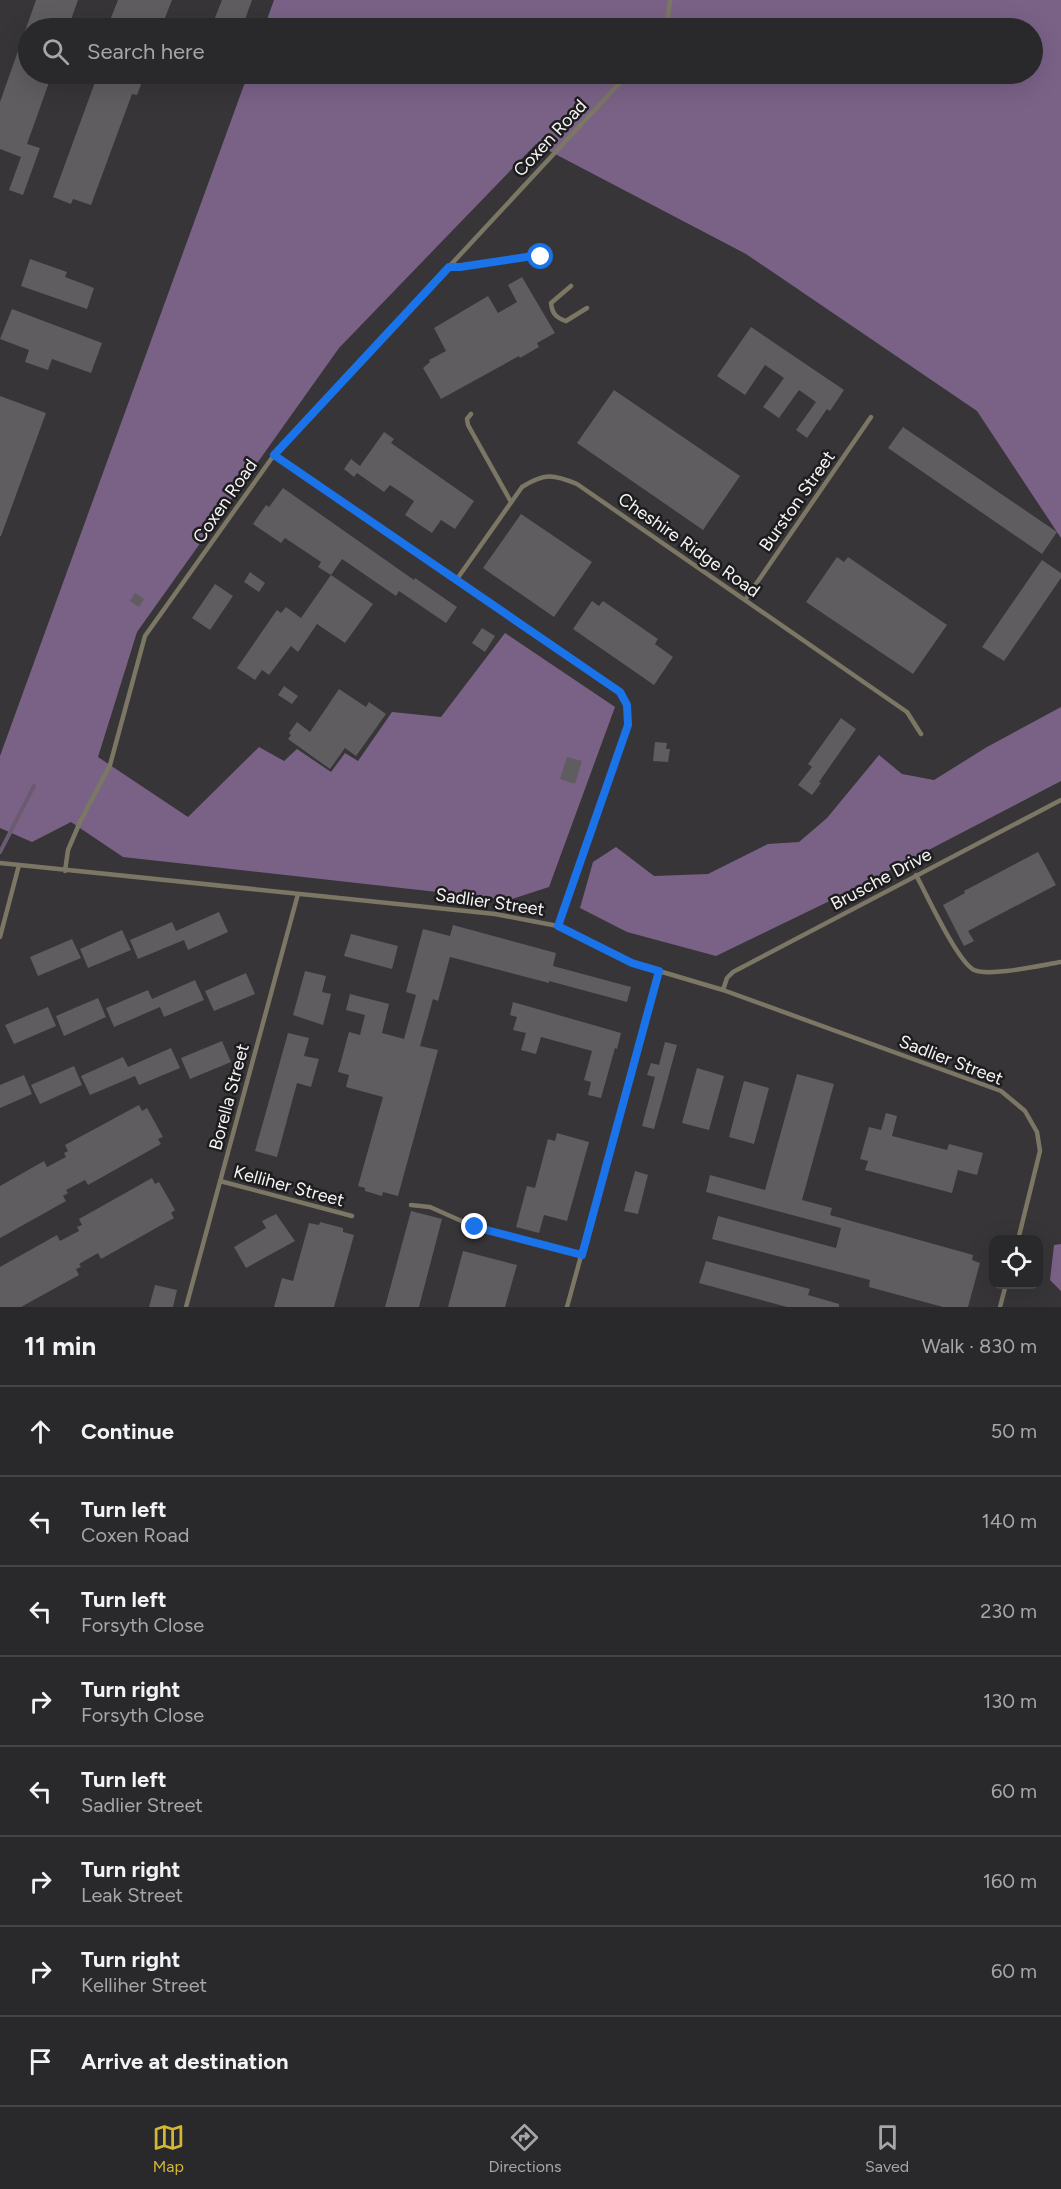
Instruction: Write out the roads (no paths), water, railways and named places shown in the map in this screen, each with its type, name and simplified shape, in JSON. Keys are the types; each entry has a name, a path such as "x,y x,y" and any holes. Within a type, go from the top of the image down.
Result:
{"lane":[{"path":"667,18 670,0"},
{"name":"Coxen Road","path":"64,871 68,850 80,822 110,765 145,636 274,455 619,84"},
{"path":"449,267 533,256 549,260"},
{"path":"571,286 551,303 552,311 558,318 566,321 587,308"},
{"path":"471,414 467,419 468,425 511,502"},
{"name":"Burston Street","path":"745,600 871,417"},
{"path":"274,455 620,692 627,705 628,725 558,926"},
{"name":"Cheshire Ridge Road","path":"457,579 522,487 538,477 558,476 577,484 907,712 921,734"},
{"name":"Brusche Drive","path":"723,990 727,978 733,972 1061,800"},
{"name":"Sadlier Street","path":"0,863 495,914 558,926 632,963 723,990 1001,1091 1026,1111 1037,1132 1040,1151 1019,1235"},
{"path":"0,937 19,865"},
{"path":"916,876 961,958 974,970 993,972 1061,962"},
{"name":"Borella Street","path":"186,1307 298,894"},
{"path":"567,1307 659,971"},
{"name":"Kelliher Street","path":"220,1181 352,1216"},
{"path":"411,1205 430,1208 475,1227 582,1255"},
{"path":"1000,1307 1005,1289"}],"waterway":[{"path":"0,852 34,786"}]}
